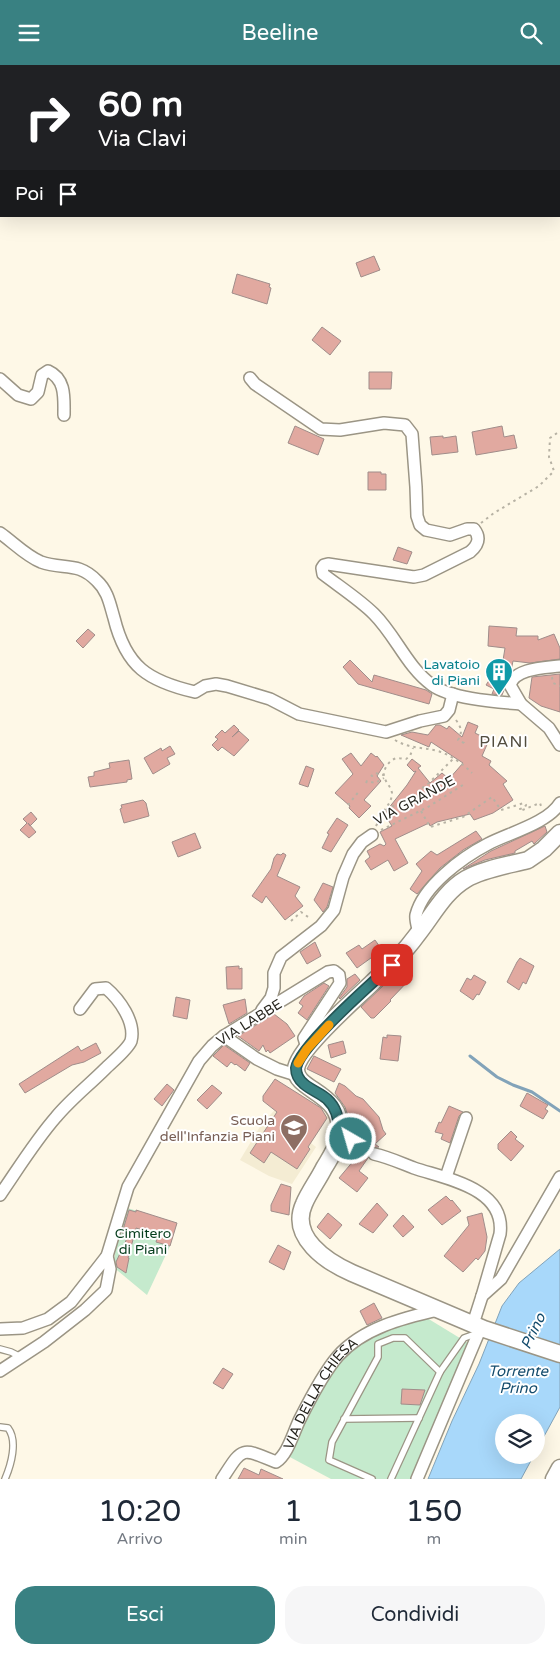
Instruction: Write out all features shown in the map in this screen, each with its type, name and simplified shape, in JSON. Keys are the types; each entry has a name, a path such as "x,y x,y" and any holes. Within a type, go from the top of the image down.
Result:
{"main road":[{"path":"560,833 544,849 528,860 467,878 444,898 402,955 335,1019 307,1049 296,1066 296,1075 303,1083 327,1098 333,1106 338,1115 340,1126 336,1148 304,1205 300,1217 305,1237 337,1267 439,1309 479,1328 560,1354"},
{"path":"554,1479 560,1468"}],"street":[{"path":"0,379 18,395 25,399 31,399 38,393 42,375 48,371 56,375 63,387 64,415"},
{"path":"250,378 255,384 321,429 340,430 384,423 405,425 412,434 416,516 420,525 426,530 450,535 467,529 474,529 477,533 478,541 476,547 470,553 424,575 414,577 328,564 322,569 323,574 375,615 413,667 433,686 453,694 492,702 521,704"},
{"path":"0,533 39,561 82,569 97,581 105,590 125,651 144,673 151,677 195,692 205,686 216,684 227,686 270,699 299,714 386,732 420,721 444,716 449,710 453,694"},
{"path":"556,667 531,670 518,675 512,679 510,685 521,704 550,728 560,745"},
{"path":"419,933 416,917 427,891 454,867 486,844 544,818 556,809 560,803"},
{"path":"255,1018 271,998 274,988 274,973 280,957 321,927 334,910 343,877 352,854 362,842 372,835"},
{"name":"VIA LABBE","path":"0,1329 23,1327 48,1319 71,1302 107,1256 128,1187 199,1061 212,1045 328,972 336,973 340,977 340,983 304,1038 307,1049"},
{"path":"0,1195 54,1118 130,1044 132,1032 130,1023 115,996 106,988 95,989 80,1009"},
{"path":"224,1036 257,1059 277,1069 296,1075"},
{"path":"446,1177 466,1118"},
{"path":"339,1137 351,1139 363,1146"},
{"path":"374,1153 446,1177 483,1195 494,1206 501,1225 482,1296 479,1328 417,1479"},
{"path":"482,1296 501,1279 560,1177"},
{"name":"VIA LABBE","path":"0,1371 44,1342 85,1310 106,1290 110,1269 107,1256"},
{"name":"VIA DELLA CHIESA","path":"222,1479 238,1455 243,1451 250,1451 276,1462 282,1458 318,1387 338,1357 353,1343 366,1335 407,1317 439,1309"}],"lane":[{"path":"391,1479 440,1372 464,1338 479,1328"},
{"path":"372,1479 329,1460 332,1442 378,1357 378,1344 394,1338 405,1338 440,1372"},
{"path":"0,1349 12,1351 20,1357"},
{"path":"344,1419 419,1418"},
{"path":"0,1427 8,1428 12,1433 13,1441 12,1457 5,1479"}],"path":[{"path":"474,529 494,513 539,485 554,471 548,457 550,438 560,431"},
{"path":"444,716 452,717 456,721 462,734 458,740 464,743 464,745"},
{"name":"VIA GRANDE","path":"386,732 397,741 413,748 435,751 454,758 472,773"},
{"path":"366,783 367,781 375,783 384,777 386,769 393,760 397,758 406,759 410,756 413,748"},
{"path":"417,792 430,783 454,758"},
{"path":"370,775 372,776 375,773 384,777 392,793 390,802 379,818 372,835"},
{"name":"VIA GRANDE","path":"372,835 398,820 421,811 466,783"},
{"path":"348,805 359,790"},
{"path":"421,811 430,827 463,817 492,797 501,810 524,803 526,805 520,811 540,803 541,807"},
{"path":"384,811 398,803"},
{"path":"291,921 302,913 321,927"}],"shaded area":[{"path":"292,1091 297,1092 330,1115 311,1143 316,1147 292,1184 269,1176 240,1160 261,1125"}],"green space":[{"name":"Cimitero di Piani","path":"124,1207 177,1223 170,1246 147,1295 112,1266"},
{"path":"427,1318 468,1343 411,1479 331,1479 286,1455 312,1401 341,1358 354,1345 388,1328"}],"water":[{"name":"Torrente Prino","path":"560,1249 560,1407 545,1434 545,1414 495,1414 495,1464 529,1464 521,1479 428,1479 452,1421 479,1364 502,1306 519,1283"}],"building":[{"path":"374,256 380,270 361,277 356,263"},
{"path":"237,274 270,284 269,287 271,288 267,304 232,293"},
{"path":"322,327 341,341 330,355 312,340"},
{"path":"369,372 392,372 391,389 369,389"},
{"path":"295,426 324,439 318,455 288,443"},
{"path":"502,426 504,437 514,435 517,448 476,455 472,432"},
{"path":"443,436 443,438 456,436 458,452 432,455 430,437"},
{"path":"368,472 386,474 386,490 368,490"},
{"path":"398,547 412,552 407,564 393,560"},
{"path":"489,626 517,628 516,636 538,636 538,640 554,634 560,648 560,659 530,663 513,661 511,671 503,682 504,690 502,695 492,694 494,689 486,685 490,679 500,679 505,648 488,646"},
{"path":"88,629 95,635 83,648 76,641"},
{"path":"350,660 372,682 374,675 426,690 432,694 429,704 358,684 343,667"},
{"path":"560,674 560,712 541,706 529,698 532,677"},
{"path":"468,722 478,726 475,733 489,740 482,756 491,761 489,765 507,781 503,784 513,800 493,813 474,820 470,814 437,822 430,826 429,823 395,839 408,863 394,871 388,860 371,870 365,861 370,857 367,851 380,844 384,846 386,844 380,832 392,826 384,814 416,771 414,772 407,765 412,759 421,766 418,768 430,783 442,773 449,779 463,763 431,742 429,747 401,735 412,732 428,735 436,725 440,725 447,729 449,726 462,737"},
{"path":"234,725 239,730 232,737 239,731 249,740 234,756 222,747 218,751 212,745 218,739 215,737 222,730 225,733"},
{"path":"170,746 175,754 167,758 170,764 153,774 144,758 161,748 162,751"},
{"path":"351,753 361,766 371,753 377,756 384,765 377,776 381,781 364,800 371,806 359,818 349,808 350,806 335,793 353,774 342,759"},
{"path":"129,760 132,779 127,780 127,782 90,787 88,777 94,776 94,772 110,768 109,763"},
{"path":"306,766 314,769 308,787 299,784"},
{"path":"143,800 146,803 149,816 124,823 120,809 122,808 121,805"},
{"path":"31,812 37,819 30,826 36,832 29,838 20,830 27,823 23,819"},
{"path":"337,818 348,825 331,852 322,848 329,834 327,833"},
{"path":"545,826 547,832 534,844 532,841 515,851 515,853 485,860 463,869 491,851"},
{"path":"476,831 482,839 463,850 440,868 417,894 410,889 422,871 416,864 431,851 437,855"},
{"path":"195,833 201,848 178,857 172,842"},
{"path":"283,853 286,855 277,876 300,887 295,896 303,906 285,920 266,896 262,903 252,896 271,869 274,858 277,854 281,855"},
{"path":"323,883 333,887 327,907 323,912 314,900"},
{"path":"375,940 382,950 357,968 346,953 359,945 362,949"},
{"path":"315,942 321,956 307,964 300,952"},
{"path":"520,958 534,966 526,984 523,982 519,990 507,982"},
{"path":"239,966 239,969 242,968 242,989 227,989 226,967"},
{"path":"403,967 412,977 374,1018 371,1018 361,1007"},
{"path":"355,974 360,980 340,999 347,987 347,979"},
{"path":"474,975 486,982 479,995 477,994 473,1000 460,991 467,978 471,980"},
{"path":"324,983 329,986 307,1020 298,1013 303,1006 299,1003 304,996"},
{"path":"176,997 190,1000 187,1019 173,1016"},
{"path":"245,999 247,1013 229,1024 223,1005"},
{"path":"274,1014 287,1024 295,1036 270,1053 268,1050 266,1052 263,1045 259,1051 238,1036"},
{"path":"387,1035 401,1036 398,1061 380,1059 383,1037 387,1038"},
{"path":"343,1041 346,1053 331,1058 328,1045"},
{"path":"96,1043 101,1053 84,1062 72,1065 25,1093 19,1084 78,1046 81,1051"},
{"path":"224,1045 250,1063 245,1071 231,1062 227,1067 213,1056"},
{"path":"314,1056 341,1069 334,1082 307,1069"},
{"path":"275,1079 321,1108 327,1118 308,1147 310,1149 297,1169 271,1152 264,1163 250,1153 277,1112 263,1101 263,1096"},
{"path":"339,1083 363,1099 379,1117 386,1134 375,1144 379,1147 370,1148 369,1142 354,1128 349,1131 349,1119 345,1107 335,1093"},
{"path":"167,1084 174,1090 162,1106 154,1099"},
{"path":"212,1085 222,1093 207,1109 197,1100"},
{"path":"527,1093 548,1105 545,1109 548,1111 543,1119 520,1106"},
{"path":"449,1106 463,1112 459,1116 450,1143 441,1139 443,1134 435,1132"},
{"path":"511,1131 517,1137 515,1139 524,1146 511,1161 498,1149 498,1144"},
{"path":"367,1152 368,1158 359,1171 368,1178 357,1192 339,1178 360,1153"},
{"path":"281,1184 291,1187 289,1215 271,1211 271,1205"},
{"path":"446,1196 461,1211 442,1225 428,1210"},
{"path":"377,1203 388,1215 373,1233 359,1224"},
{"path":"129,1210 136,1212 136,1210 177,1223 170,1246 156,1242 158,1235 136,1228 135,1235 122,1233"},
{"path":"328,1213 342,1225 330,1239 317,1227"},
{"path":"482,1213 487,1237 485,1251 478,1260 476,1258 463,1272 444,1256 469,1225 467,1217"},
{"path":"403,1215 414,1227 403,1237 393,1226"},
{"path":"129,1234 134,1236 126,1273 117,1267 116,1262"},
{"path":"278,1245 291,1252 284,1270 269,1262"},
{"path":"374,1303 382,1318 367,1325 360,1311"},
{"path":"223,1368 233,1374 223,1389 213,1383"},
{"path":"402,1389 425,1390 420,1405 401,1404"},
{"path":"244,1468 259,1475 261,1469 283,1479 238,1479"}],"waterway":[{"path":"470,1056 497,1077 532,1092 560,1111"}],"slow traffic":[{"path":"298,1063 307,1049 329,1025"}],"place":[{"name":"Lavatoio di Piani","path":"499,696"},
{"name":"Scuola dell'Infanzia Piani","path":"294,1152"}],"district":[{"name":"PIANI","path":"504,741"}],"route":[{"path":"351,1139 339,1137 338,1115 333,1106 327,1098 303,1083 296,1075 296,1066 307,1049 335,1019 392,965"}],"water label":[{"name":"Prino","path":"533,1331"}]}
